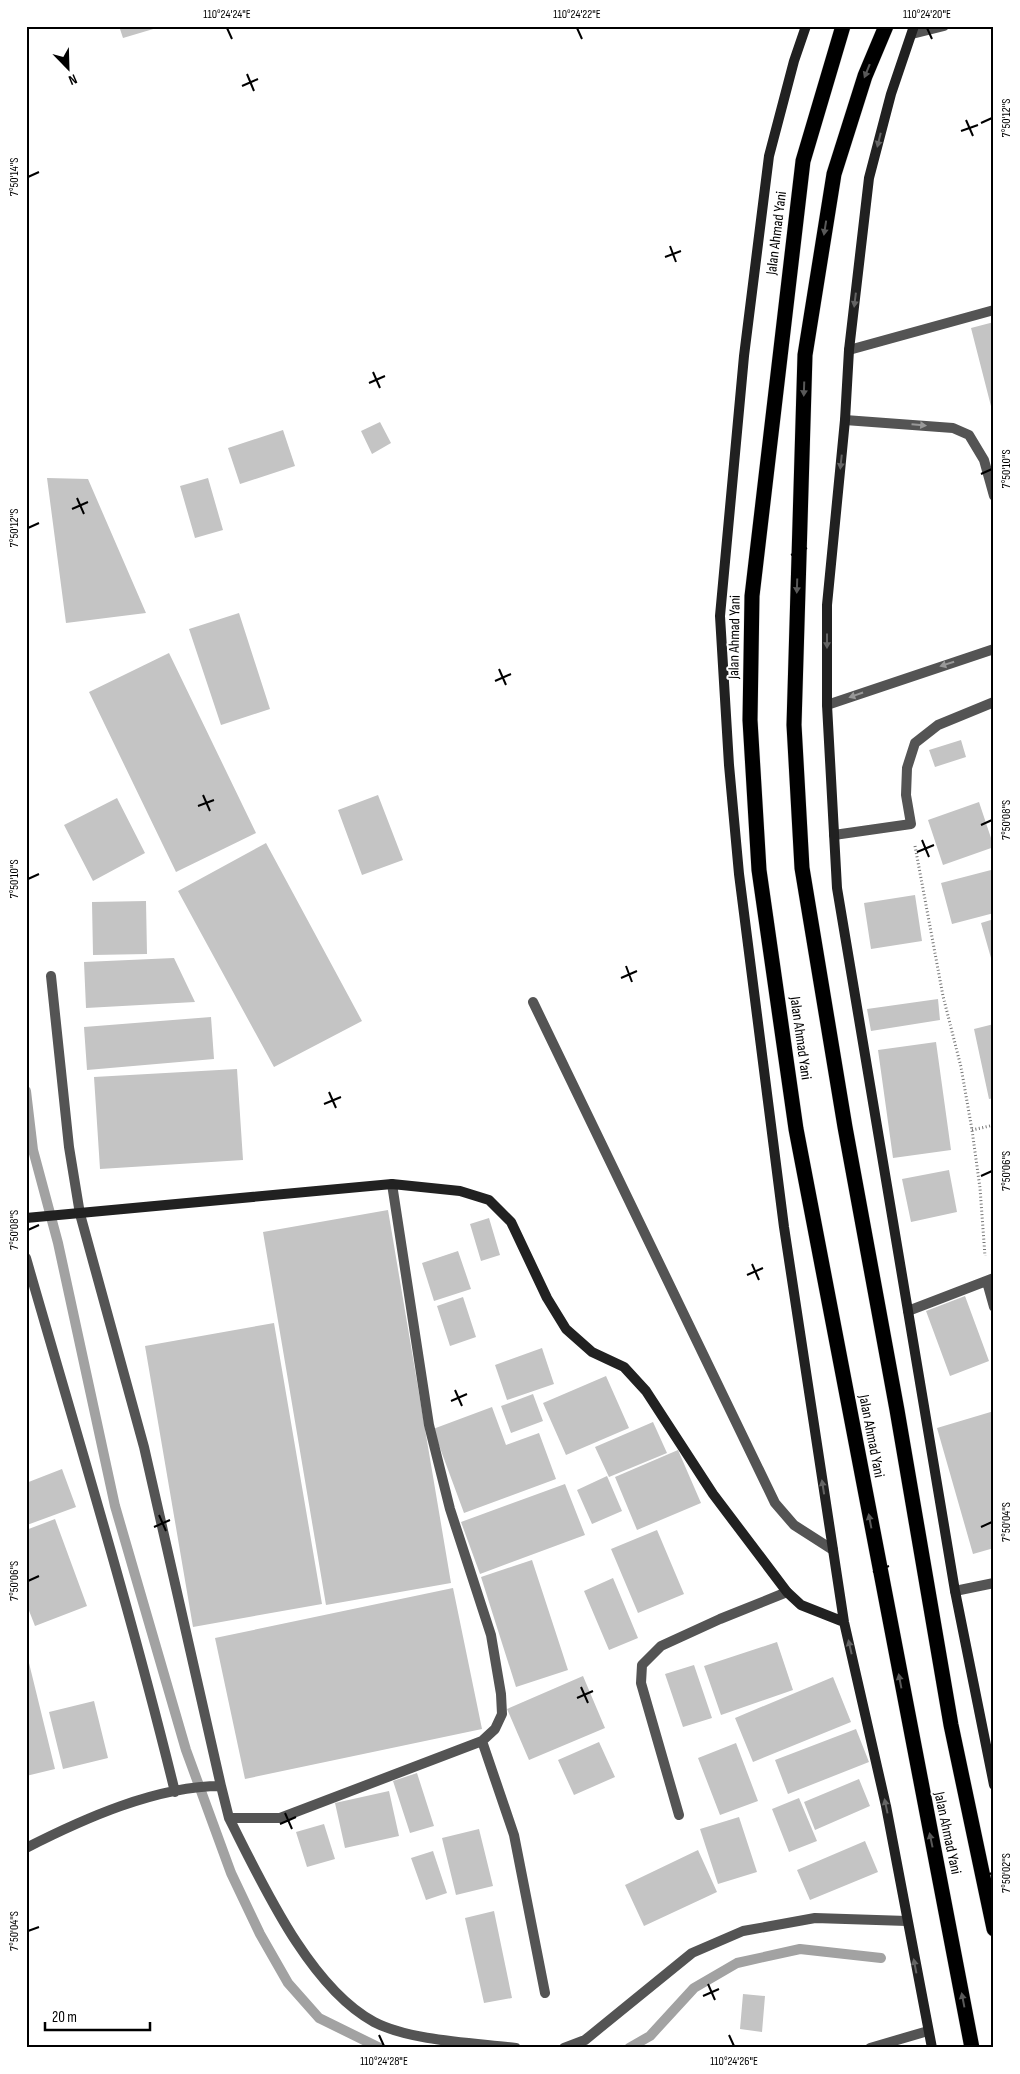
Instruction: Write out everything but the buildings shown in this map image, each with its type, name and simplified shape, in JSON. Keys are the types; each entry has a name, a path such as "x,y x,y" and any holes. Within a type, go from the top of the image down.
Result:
{"highway":[{"name":"Jalan Ahmad Yani","path":"843,26 803,162 752,596 750,720 759,870 798,1139 972,2048"},
{"name":"Jalan Ahmad Yani","path":"886,26 865,76 834,174 805,355 794,725 802,868 845,1127 898,1420 950,1725 994,1929"}],"street":[{"path":"806,26 794,61 769,156 744,356 720,616 729,765 739,874 784,1227 844,1622 886,1806 932,2048"},
{"path":"944,26 913,30 891,94 870,178 849,350 845,420 827,605 827,705 837,888 955,1591 994,1785"},
{"path":"849,350 994,310"},
{"path":"845,420 953,428 969,435 984,460 994,496"},
{"path":"827,705 994,649"},
{"path":"834,835 911,824 906,796 907,768 915,743 938,725 994,702"},
{"path":"51,976 69,1147 80,1214 144,1447 216,1786 229,1818 264,1887 314,1968 343,2002 375,2023 417,2036 516,2048"},
{"path":"533,1002 775,1503 794,1525 833,1550"},
{"path":"27,1218 392,1184 460,1191 489,1200 511,1222 547,1298 566,1329 592,1352 624,1367 646,1391 713,1494 787,1592 801,1605 844,1622"},
{"path":"229,1818 280,1818 482,1741 496,1729 502,1714 501,1694 490,1635 450,1509 429,1425 392,1184"},
{"path":"26,1258 89,1480 113,1553 177,1791"},
{"path":"908,1311 990,1280 994,1307"},
{"path":"955,1591 994,1582"},
{"path":"679,1815 641,1683 642,1664 661,1646 787,1592"},
{"path":"482,1741 514,1835 545,1993"},
{"path":"26,1848 62,1830 122,1806 177,1791 216,1786"},
{"path":"564,2048 585,2040 692,1953 743,1931 814,1918 907,1921"},
{"path":"870,2048 928,2031"}],"path":[{"path":"911,824 943,996 961,1068 972,1130 990,1280"},
{"path":"972,1130 994,1125"}],"waterway":[{"path":"26,1091 33,1150 58,1243 115,1506 186,1750 231,1873 260,1934 288,1983 319,2018 380,2048"},
{"path":"629,2048 650,2036 694,1988 737,1963 800,1949 881,1958"}]}
